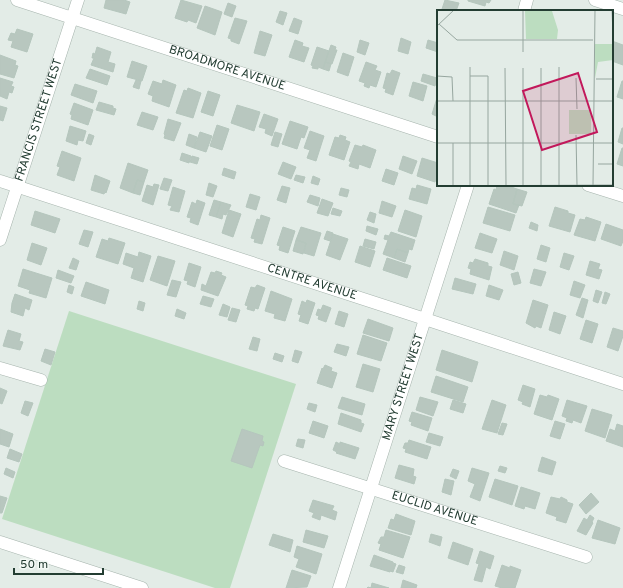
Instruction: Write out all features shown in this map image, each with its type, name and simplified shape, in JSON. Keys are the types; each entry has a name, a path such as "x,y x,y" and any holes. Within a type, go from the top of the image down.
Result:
{"street":[{"name":"BROADMORE AVENUE","path":"17,0 437,137"},
{"name":"FRANCIS STREET WEST","path":"0,240 78,0"},
{"path":"524,10 527,0"},
{"path":"595,0 623,9"},
{"name":"CENTRE AVENUE","path":"0,181 425,318 623,384"},
{"name":"MARY STREET WEST","path":"339,588 468,186"},
{"path":"591,186 623,196"},
{"path":"0,368 41,380"},
{"name":"EUCLID AVENUE","path":"284,461 370,490 586,557"},
{"path":"0,542 142,588"}],"green space":[{"path":"69,311 296,384 230,588 215,588 2,519"}],"building":[{"path":"106,0 124,0 130,2 126,14 104,8"},
{"path":"181,0 202,6 196,23 175,18"},
{"path":"445,0 459,3 456,10 442,9"},
{"path":"468,0 491,0 489,3 486,2 485,6"},
{"path":"228,3 236,6 232,17 224,14"},
{"path":"205,6 222,12 215,35 197,28"},
{"path":"280,11 287,13 283,25 276,22"},
{"path":"235,18 247,21 239,44 228,38"},
{"path":"294,18 302,21 298,34 289,31"},
{"path":"17,29 33,34 27,52 11,47 13,41 8,40 11,33 15,34"},
{"path":"260,31 272,35 265,56 254,53"},
{"path":"401,38 411,42 408,54 398,51"},
{"path":"295,40 303,43 302,46 309,48 304,62 289,57"},
{"path":"360,40 369,43 365,55 357,52"},
{"path":"428,40 437,43 437,52 426,48"},
{"path":"613,41 623,45 623,65 613,61"},
{"path":"331,45 336,47 335,50 337,50 332,64 325,62"},
{"path":"97,47 111,52 108,62 115,64 113,72 91,65 94,58 92,58 93,53 95,54"},
{"path":"317,47 329,51 323,69 318,67 318,69 312,68 313,66 311,65"},
{"path":"343,53 354,57 348,76 337,72"},
{"path":"0,55 16,61 15,65 18,66 14,78 0,74"},
{"path":"132,61 147,66 142,81 127,77"},
{"path":"325,62 331,64 329,71 323,69"},
{"path":"366,62 377,66 375,70 381,72 376,87 370,85 369,88 364,86 365,83 359,81"},
{"path":"90,69 110,76 107,85 86,78"},
{"path":"392,70 400,73 393,95 385,92 386,89 383,88 387,73 390,74"},
{"path":"423,74 437,78 435,86 421,81"},
{"path":"0,78 13,82 11,86 14,87 12,93 9,92 7,99 0,96"},
{"path":"136,80 141,81 139,89 133,87"},
{"path":"163,80 176,85 169,107 152,101 153,96 148,94 153,81 162,84"},
{"path":"623,81 623,99 617,97"},
{"path":"413,82 427,86 423,101 409,96"},
{"path":"75,84 97,91 93,103 71,95"},
{"path":"188,88 201,93 193,118 176,113 184,90 187,91"},
{"path":"208,91 220,95 213,116 201,112"},
{"path":"437,98 437,116 432,114"},
{"path":"99,102 113,106 113,108 116,109 114,115 96,110"},
{"path":"74,103 93,110 88,125 71,119 72,115 70,114"},
{"path":"237,105 260,112 254,131 231,123"},
{"path":"0,106 7,108 3,121 0,120"},
{"path":"142,112 158,117 153,130 137,125"},
{"path":"264,114 278,119 272,136 265,133 266,129 259,127"},
{"path":"168,119 181,123 174,141 164,138"},
{"path":"290,121 308,127 304,138 301,137 297,149 282,144"},
{"path":"217,125 229,129 222,150 210,146"},
{"path":"70,126 86,131 83,141 78,140 77,145 66,141"},
{"path":"623,128 623,144 618,142"},
{"path":"310,131 324,136 316,161 307,158 310,150 304,148"},
{"path":"200,132 212,136 206,152 194,148"},
{"path":"275,132 282,134 278,147 271,145"},
{"path":"89,134 94,136 91,145 86,143"},
{"path":"189,134 197,137 194,148 186,145"},
{"path":"340,135 346,137 345,140 350,142 344,160 329,155 335,137 339,138"},
{"path":"355,145 362,147 363,145 376,150 370,168 359,164 358,169 349,166 351,162 349,161"},
{"path":"623,148 623,166 617,164"},
{"path":"62,151 81,158 74,181 57,175 60,167 57,166"},
{"path":"182,153 191,156 189,163 180,160"},
{"path":"192,156 199,158 197,164 190,162"},
{"path":"403,156 417,161 412,174 399,169"},
{"path":"422,158 437,163 437,178 435,182 417,176"},
{"path":"283,162 296,167 291,179 278,174"},
{"path":"128,163 148,170 144,182 137,180 133,193 120,188"},
{"path":"224,168 236,172 234,179 222,175"},
{"path":"386,169 398,173 394,185 382,181"},
{"path":"95,175 110,181 106,193 105,192 104,194 91,190"},
{"path":"296,175 305,177 303,183 294,180"},
{"path":"313,176 320,179 318,185 311,183"},
{"path":"164,178 172,180 168,191 160,189"},
{"path":"137,180 144,182 140,195 133,193"},
{"path":"209,183 217,186 213,197 206,195"},
{"path":"154,184 159,185 153,205 142,201 147,185 153,187"},
{"path":"417,185 431,189 427,204 409,199 412,188 416,189"},
{"path":"282,186 290,188 286,203 277,200"},
{"path":"497,186 509,186 517,189 513,204 519,205 516,213 489,204 494,189 496,190"},
{"path":"173,187 185,191 179,212 170,210 172,206 168,205"},
{"path":"341,188 349,190 347,197 339,195"},
{"path":"517,189 527,192 522,206 513,204"},
{"path":"250,194 260,197 256,210 246,207"},
{"path":"310,195 320,198 318,206 307,202"},
{"path":"322,199 333,203 328,216 317,213"},
{"path":"197,200 205,203 198,225 190,222 191,218 187,217 192,202 196,204"},
{"path":"214,200 221,202 216,217 209,215"},
{"path":"382,201 396,206 392,217 379,213"},
{"path":"221,202 231,205 226,215 223,214 222,219 216,217"},
{"path":"488,207 515,215 510,231 483,223"},
{"path":"555,207 575,215 570,232 549,226"},
{"path":"333,208 342,211 340,216 331,214"},
{"path":"229,210 241,214 233,237 222,233"},
{"path":"405,210 422,216 416,237 398,231"},
{"path":"35,211 60,219 55,233 31,225"},
{"path":"370,212 376,214 374,223 367,220"},
{"path":"261,215 270,218 262,244 254,242 255,239 251,238 257,219 260,220"},
{"path":"586,217 601,222 595,241 574,235 580,219 585,220"},
{"path":"531,222 538,225 537,231 529,228"},
{"path":"606,224 623,230 623,241 621,246 601,239"},
{"path":"367,226 378,229 376,235 366,231"},
{"path":"283,227 295,231 288,253 279,250 280,246 277,245"},
{"path":"301,227 321,233 314,256 304,253 306,243 296,240"},
{"path":"84,230 93,232 88,247 79,244"},
{"path":"327,231 333,233 330,241 324,239"},
{"path":"391,232 415,240 412,250 409,249 408,253 397,249 394,258 383,254 388,240 384,239 385,235 389,236"},
{"path":"480,233 497,239 492,253 475,248"},
{"path":"333,234 348,239 340,260 326,255"},
{"path":"109,238 125,243 118,264 96,257 102,239 108,241"},
{"path":"365,239 376,242 374,249 363,246"},
{"path":"296,240 306,243 303,254 293,251"},
{"path":"32,243 47,248 41,265 27,260"},
{"path":"541,245 550,248 546,262 537,259"},
{"path":"360,246 375,251 370,267 355,262"},
{"path":"397,249 408,253 405,262 394,258"},
{"path":"504,251 518,256 514,270 500,265"},
{"path":"139,252 151,256 143,282 131,278 134,268 123,264 126,253 138,257"},
{"path":"564,253 574,256 569,270 560,267"},
{"path":"158,256 175,261 167,286 150,280"},
{"path":"73,258 79,261 76,270 69,268"},
{"path":"387,258 411,266 407,278 383,270"},
{"path":"475,259 488,263 488,266 492,267 489,280 470,274 471,269 468,268 470,262 473,263"},
{"path":"590,261 600,264 598,269 602,270 599,279 586,275"},
{"path":"189,263 201,267 195,287 187,284 188,281 184,280"},
{"path":"23,269 52,278 46,298 29,293 30,290 18,286"},
{"path":"534,269 546,272 541,286 530,283"},
{"path":"58,270 74,276 71,283 56,278"},
{"path":"216,271 222,273 221,275 226,277 218,296 201,290 202,284 206,286 211,272 215,273"},
{"path":"518,272 521,283 514,285 511,274"},
{"path":"455,278 476,284 473,294 452,289"},
{"path":"172,280 181,282 176,297 167,295"},
{"path":"574,281 585,285 580,298 570,295"},
{"path":"86,282 109,290 105,304 81,296"},
{"path":"69,285 74,287 72,294 67,292"},
{"path":"257,285 265,288 258,309 255,308 254,311 247,309 248,306 245,305 251,287 255,288"},
{"path":"489,285 503,290 499,300 486,296"},
{"path":"596,290 602,292 598,303 593,301"},
{"path":"271,291 292,299 285,321 274,318 275,314 265,311"},
{"path":"605,292 610,294 606,304 602,303"},
{"path":"15,294 32,300 29,310 25,308 23,316 11,312"},
{"path":"203,296 214,299 211,307 200,304"},
{"path":"582,298 588,300 583,318 576,315"},
{"path":"307,300 315,303 308,324 299,321 301,315 298,314 302,301 306,303"},
{"path":"533,300 548,305 541,328 536,326 535,328 526,323"},
{"path":"139,301 145,303 143,311 137,309"},
{"path":"223,304 230,307 227,317 219,315"},
{"path":"323,305 331,308 326,322 318,319 319,316 316,315 318,309 321,310"},
{"path":"232,308 240,310 236,322 228,320"},
{"path":"177,309 186,313 184,319 175,316"},
{"path":"339,311 348,314 344,327 335,324"},
{"path":"554,312 566,316 560,334 549,330"},
{"path":"368,319 393,328 389,341 363,333"},
{"path":"586,320 598,324 592,343 580,339"},
{"path":"613,328 623,331 623,336 618,351 607,347"},
{"path":"8,330 21,334 19,341 23,342 20,350 3,346"},
{"path":"363,335 387,343 381,361 357,354"},
{"path":"253,337 260,339 257,351 249,349"},
{"path":"337,344 349,347 346,356 334,352"},
{"path":"45,349 55,352 51,365 41,361"},
{"path":"295,350 302,352 298,363 292,361"},
{"path":"442,350 478,362 472,382 436,370"},
{"path":"275,353 284,356 282,362 273,359"},
{"path":"363,364 380,369 373,392 356,387"},
{"path":"325,365 332,368 331,371 337,373 332,388 317,383 322,368 323,369"},
{"path":"436,376 468,387 463,402 431,392"},
{"path":"523,385 535,389 530,407 522,404 523,402 518,400"},
{"path":"0,388 7,391 2,404 0,403"},
{"path":"540,395 547,397 548,395 559,399 552,420 534,414"},
{"path":"342,397 365,404 362,415 338,408"},
{"path":"420,397 438,402 433,416 416,410"},
{"path":"453,400 466,404 463,413 450,409"},
{"path":"492,400 506,405 497,433 482,429"},
{"path":"567,400 587,406 581,423 573,420 572,423 566,421 567,418 562,416"},
{"path":"25,401 33,403 28,416 21,413"},
{"path":"309,403 317,405 315,412 307,409"},
{"path":"592,409 612,415 605,438 585,431"},
{"path":"412,412 432,418 428,431 411,425 412,422 409,421"},
{"path":"341,413 361,420 361,423 364,424 361,432 338,424"},
{"path":"313,421 328,426 324,438 309,433"},
{"path":"555,421 565,424 560,439 550,436"},
{"path":"502,423 507,424 503,435 498,434"},
{"path":"617,424 623,426 623,447 606,441 610,429 615,431"},
{"path":"0,429 13,434 9,447 0,444"},
{"path":"242,429 263,436 263,446 260,445 252,468 231,461"},
{"path":"429,433 443,437 440,446 426,442"},
{"path":"298,439 305,440 303,448 296,446"},
{"path":"409,440 431,447 427,459 405,452 406,449 403,448 405,443 408,443"},
{"path":"336,442 359,448 355,459 336,453 337,452 333,450"},
{"path":"10,449 22,454 19,462 7,458"},
{"path":"542,457 556,462 552,475 538,471"},
{"path":"399,465 414,469 413,476 416,477 414,484 395,478"},
{"path":"500,466 507,468 505,473 498,471"},
{"path":"6,468 15,472 13,478 4,474"},
{"path":"472,468 489,473 480,501 470,497 475,484 468,481"},
{"path":"453,469 459,471 456,479 450,476"},
{"path":"445,479 454,481 451,495 442,492"},
{"path":"495,479 518,486 512,505 489,497"},
{"path":"521,487 540,493 535,509 525,506 524,509 515,506"},
{"path":"591,493 599,502 586,514 579,505"},
{"path":"0,496 7,498 2,513 0,513"},
{"path":"551,497 560,499 561,497 567,500 567,502 573,504 566,523 556,520 557,517 546,513"},
{"path":"313,500 334,506 332,510 337,512 335,520 321,515 320,520 312,517 314,513 309,511"},
{"path":"396,514 415,521 411,535 388,528 391,519 394,520"},
{"path":"590,515 594,518 593,523 586,535 577,531 584,518 587,520"},
{"path":"598,520 620,528 615,544 592,538"},
{"path":"306,530 328,536 324,548 303,542"},
{"path":"386,530 410,537 403,558 379,550 381,544 378,543 381,537 384,537"},
{"path":"273,534 293,540 290,552 269,545"},
{"path":"431,534 442,537 440,546 429,542"},
{"path":"453,542 473,549 468,565 448,558"},
{"path":"297,546 322,554 316,574 296,567 299,559 294,557"},
{"path":"480,551 494,556 490,569 486,567 482,582 474,580 479,564 476,563"},
{"path":"374,555 396,564 393,572 370,566"},
{"path":"399,565 405,567 403,574 396,572"},
{"path":"502,565 521,570 515,588 502,588 495,586"},
{"path":"292,570 311,576 307,587 286,588"},
{"path":"403,580 417,585 416,588 401,588"},
{"path":"372,583 389,588 371,588"}]}
